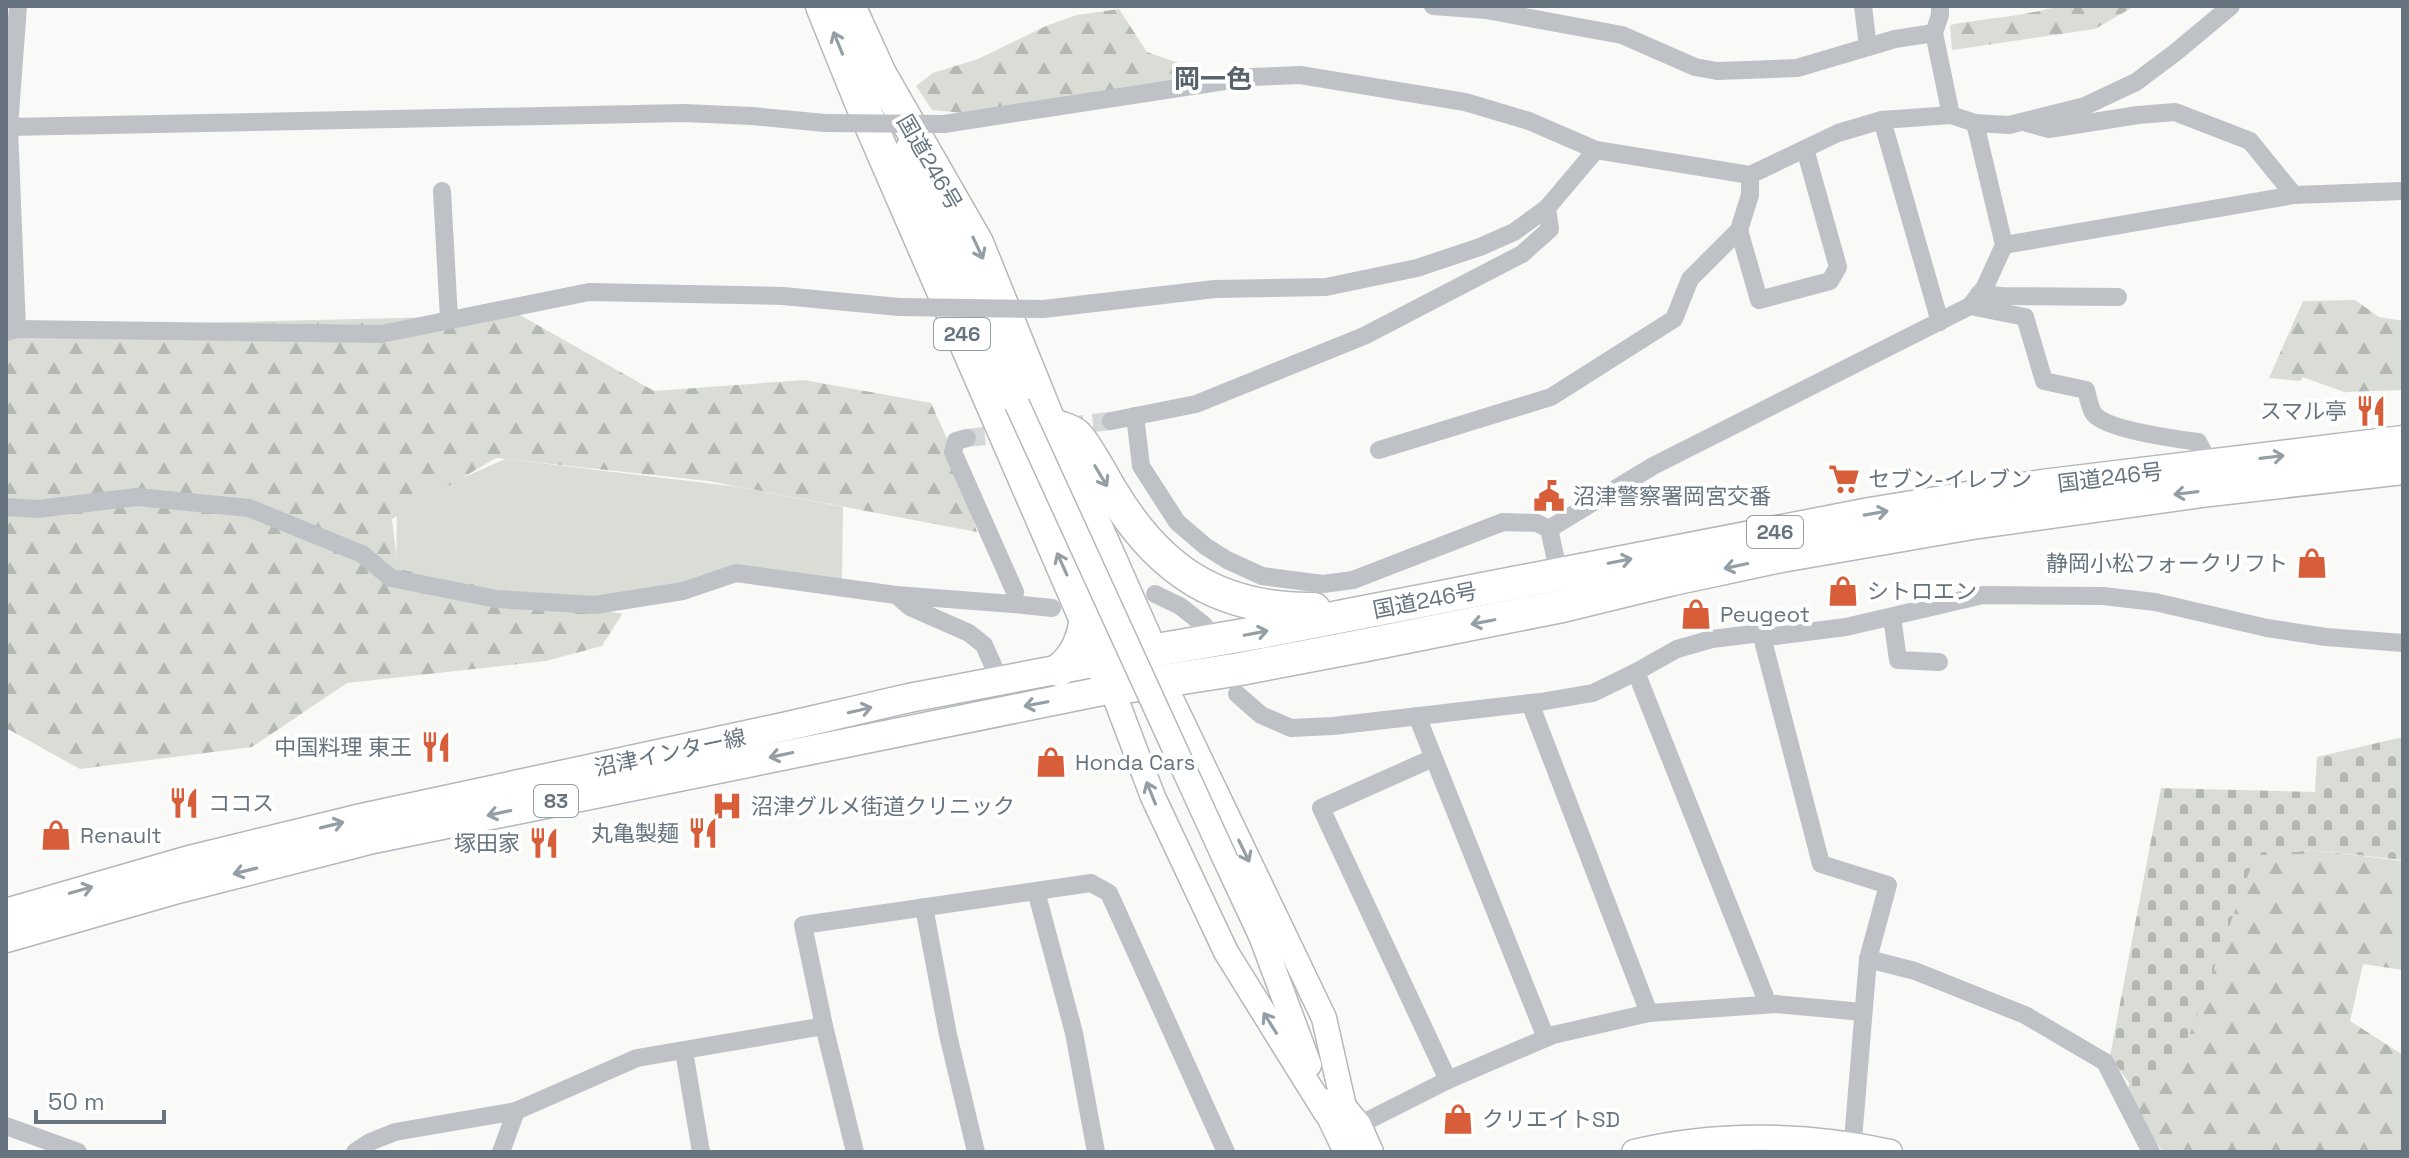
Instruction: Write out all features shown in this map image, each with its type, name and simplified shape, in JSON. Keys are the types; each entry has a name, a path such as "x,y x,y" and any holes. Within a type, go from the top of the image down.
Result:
{"highway":[{"name":"国道246号","path":"822,6 1086,620 1107,676 1157,665 1261,632 1884,511 2042,486 2403,442"},
{"name":"国道246号","path":"849,6 880,74 977,243 1049,421 1157,665"},
{"name":"246","path":"1049,421 1077,435 1141,535 1194,581 1227,596 1264,607 1313,609 1494,586"},
{"name":"国道246号","path":"1157,665 1240,669 1562,606 1781,556 1972,523 2180,494 2403,468"},
{"path":"1059,670 1070,662 1078,649 1086,620"}],"main road":[{"name":"沼津インター線","path":"6,913 178,863 357,819 909,698 1059,670 1107,676"},
{"name":"沼津インター線","path":"6,938 174,890 373,839 1107,676"}],"street":[{"path":"18,6 9,127 11,330 381,334 589,292 783,296 899,307 1043,309 1215,289 1326,287 1417,268 1514,232 1547,208 1596,150"},
{"path":"1433,6 1486,10 1622,35 1695,67 1717,71 1797,68 1895,39 1934,33"},
{"path":"1863,6 1868,47"},
{"path":"1940,6 1934,33 1951,115"},
{"path":"9,127 684,113 825,123 944,124 1251,77 1300,75 1465,102 1529,121 1596,150 1750,175 1838,133 1882,120 1951,115 1975,123 2009,125 2085,106 2136,82 2231,6"},
{"path":"880,74 904,139 1017,404 1262,938 1305,1014 1343,1115"},
{"path":"860,100 996,354"},
{"path":"2025,122 2049,129 2175,112 2250,141 2294,195"},
{"path":"1882,120 1940,322"},
{"path":"1975,123 2004,245 1975,300"},
{"path":"1739,230 1759,300 1830,281 1838,267 1805,149"},
{"path":"1379,450 1551,397 1674,319 1690,279 1739,230 1750,195 1750,175"},
{"path":"442,191 449,319"},
{"path":"2004,245 2294,195 2403,191"},
{"path":"1111,421 1196,404 1364,336 1522,254 1550,229 1547,208"},
{"path":"1549,529 1653,466 1940,322 1975,300 2001,296 2118,297"},
{"path":"1975,300 2025,317 2044,381 2086,390 2093,414 2105,422 2161,437 2198,442 2210,464"},
{"path":"1135,416 1141,466 1177,522 1227,560 1262,576 1323,584 1353,580 1503,522 1537,523 1549,529"},
{"path":"967,438 956,441 953,452 1015,592 1013,604"},
{"path":"6,507 37,509 137,497 249,508 362,554 391,578 496,599 595,605 683,591 736,573 896,595 1052,608"},
{"path":"1549,529 1559,574"},
{"path":"1155,594 1180,606 1204,625"},
{"path":"896,595 910,607 969,633 984,645 1000,681"},
{"path":"1237,694 1261,715 1291,728 1530,703 1593,693 1677,649 1712,639 1761,633 1775,636 1846,627 1983,595 2103,596 2155,602 2267,628 2326,637 2403,643"},
{"path":"1892,617 1898,660 1939,662"},
{"path":"1761,633 1821,864 1888,885 1868,959 1853,1148"},
{"path":"1157,665 1324,1018 1343,1115 1346,1152"},
{"path":"1636,672 1768,1004"},
{"path":"1107,676 1153,797 1219,953 1371,1152"},
{"path":"1530,703 1649,1013"},
{"path":"1417,716 1546,1038"},
{"path":"1433,758 1321,808 1448,1080"},
{"path":"855,1152 803,925 1091,883 1109,893 1226,1152"},
{"path":"1036,891 1074,1033 1096,1152"},
{"path":"924,907 948,1035 976,1152"},
{"path":"1868,959 1915,971 2025,1015 2105,1062 2151,1152"},
{"path":"1343,1115 1448,1080 1546,1038 1649,1013 1768,1004 1863,1012"},
{"path":"355,1152 395,1132 516,1111 637,1058 824,1026"},
{"path":"684,1051 701,1152"},
{"path":"501,1152 516,1111"},
{"path":"6,1126 78,1152"},
{"path":"1634,1152 1727,1139 1813,1139 1890,1152"}],"green space":[{"path":"2058,6 2135,6 2095,29 1952,50 1950,25"},
{"path":"1119,9 1147,52 1181,64 1168,89 974,114 932,110 916,86 933,73 978,59 1046,26 1077,15"},
{"path":"2355,300 2379,317 2403,321 2403,390 2344,392 2303,377 2300,381 2269,378 2303,301"},
{"path":"520,315 654,391 804,380 931,403 953,452 977,532 708,481 496,458 392,519 398,569 622,614 602,646 546,661 347,683 252,747 80,769 6,728 6,324 155,324"},
{"path":"505,459 739,487 843,507 842,579 743,574 595,605 396,575 397,507"},
{"path":"2403,737 2403,860 2311,850 2255,856 2186,1045 2136,1093 2110,1056 2161,788 2315,792 2317,757"},
{"path":"2311,850 2403,861 2403,970 2363,964 2350,1021 2403,1055 2403,1152 2163,1152 2123,1096 2255,856"}],"tunnel":[{"path":"1066,426 1111,421"},
{"path":"967,438 1012,433"}],"place":[{"name":"スマル亭","path":"2371,411"},
{"name":"セブン-イレブン","path":"1844,479"},
{"name":"沼津警察署岡宮交番","path":"1549,496"},
{"name":"静岡小松フォークリフト","path":"2312,563"},
{"name":"シトロエン","path":"1843,591"},
{"name":"Peugeot","path":"1696,614"},
{"name":"中国料理 東王","path":"436,747"},
{"name":"Honda Cars","path":"1051,762"},
{"name":"ココス","path":"184,803"},
{"name":"沼津グルメ街道クリニック","path":"727,806"},
{"name":"丸亀製麺","path":"703,833"},
{"name":"Renault","path":"56,835"},
{"name":"塚田家","path":"544,843"},
{"name":"クリエイトSD","path":"1458,1119"}],"district":[{"name":"岡一色","path":"1213,79"}]}
